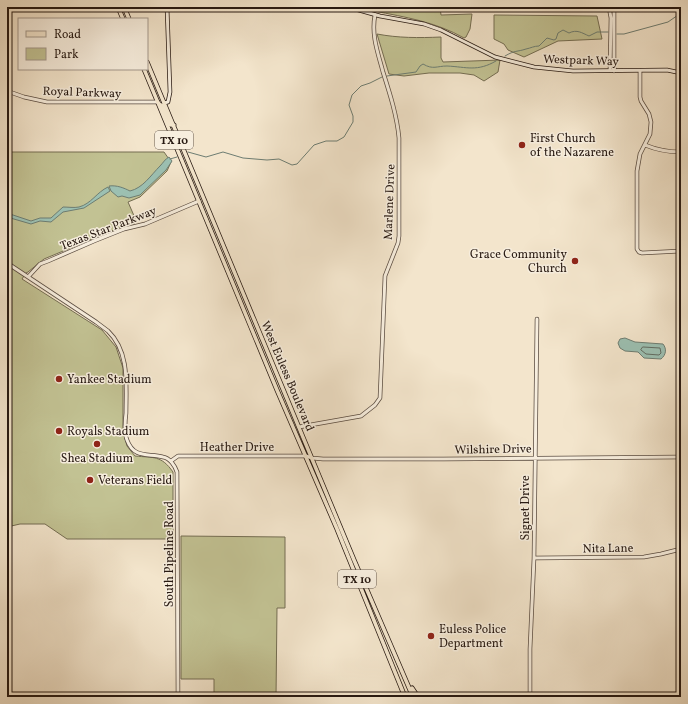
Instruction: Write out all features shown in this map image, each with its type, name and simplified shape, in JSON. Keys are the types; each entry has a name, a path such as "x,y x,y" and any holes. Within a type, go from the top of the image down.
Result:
{"main road":[{"path":"118,7 123,18"},
{"path":"124,7 129,18"},
{"name":"West Euless Boulevard","path":"148,64 354,560 398,658 413,697"},
{"path":"145,71 160,100 164,102"},
{"name":"West Euless Boulevard","path":"145,71 306,456 404,697"},
{"path":"158,102 162,106 171,125 174,126"},
{"path":"199,201 204,199"},
{"path":"376,626 380,625 384,629"},
{"path":"390,662 398,658"},
{"path":"407,681 418,697"}],"street":[{"path":"164,102 168,102 170,92 167,7"},
{"name":"Westpark Way","path":"348,7 375,15 418,22 441,30 495,57 534,67 550,70 667,70 681,73"},
{"path":"609,7 613,18"},
{"path":"612,70 613,7"},
{"name":"Marlene Drive","path":"299,427 361,416 375,405 380,398 385,276 398,243 399,236 399,138 397,123 374,40 373,23 375,15"},
{"path":"640,71 641,102 649,114 651,122 650,134 640,154 637,171 637,246 639,252 642,253 681,251"},
{"name":"Royal Parkway","path":"7,91 24,97 47,102 158,102"},
{"path":"645,145 667,152 681,152"},
{"name":"Texas Star Parkway","path":"28,277 40,264 48,260 124,229 145,224 199,201"},
{"path":"7,263 96,322 114,338 123,356 126,371 125,427 127,441 131,448 140,454 163,457 171,461"},
{"name":"Signet Drive","path":"530,697 530,649 534,558 534,458 537,319"},
{"name":"Heather Drive","path":"171,461 178,456 306,456"},
{"name":"Wilshire Drive","path":"306,456 312,458 389,460 681,456"},
{"name":"South Pipeline Road","path":"171,461 176,468 178,475 178,697"},
{"name":"Nita Lane","path":"534,558 644,557 681,548"}],"green space":[{"path":"374,7 440,7 441,15 472,14 470,29 464,38 453,32 431,24 374,11"},
{"path":"494,15 597,16 602,39 558,41 524,57 508,50 504,44 494,39"},
{"path":"377,34 425,38 441,37 441,58 443,62 500,60 498,72 484,81 474,75 460,73 429,73 404,76 389,74"},
{"path":"7,152 164,152 171,162 167,171 140,197 128,202 135,218 134,224 121,227 44,259 26,273 22,279 102,330 116,347 123,368 123,431 127,446 135,456 157,458 165,463 173,472 173,539 67,539 45,524 20,524 7,527"},
{"path":"181,536 285,537 285,608 277,608 276,697 214,697 214,679 181,679"}],"water":[{"path":"169,157 172,161 166,170 140,195 129,198 122,196 118,197 111,191 109,186 118,186 130,191 139,187"},
{"path":"108,187 110,191 84,208 63,212 51,222 40,221 31,224 7,217 7,213 31,221 40,218 51,218 63,207 77,207 91,201"},
{"path":"625,338 635,342 663,344 665,354 661,359 644,358 638,352 625,351 620,348 618,343 620,339"}],"waterway":[{"path":"617,34 624,34 668,22 681,13"},
{"path":"505,56 514,52 539,46 547,38 554,40 556,39 558,33 563,30 569,33 575,31 589,36 597,32 608,32"},
{"path":"387,76 416,72 423,64 432,67 447,66 477,68 496,61"},
{"path":"188,152 206,157 223,152 243,158 267,160 279,159 292,165 297,164 314,145 326,141 337,141 344,137 353,122 353,116 349,105 352,95 361,86 382,77"},
{"path":"170,159 177,157"}],"place":[{"name":"First Church of the Nazarene","path":"522,145"},
{"name":"Grace Community Church","path":"575,261"},
{"name":"Yankee Stadium","path":"59,379"},
{"name":"Royals Stadium","path":"59,431"},
{"name":"Shea Stadium","path":"97,444"},
{"name":"Veterans Field","path":"90,480"},
{"name":"Euless Police Department","path":"431,636"}]}
